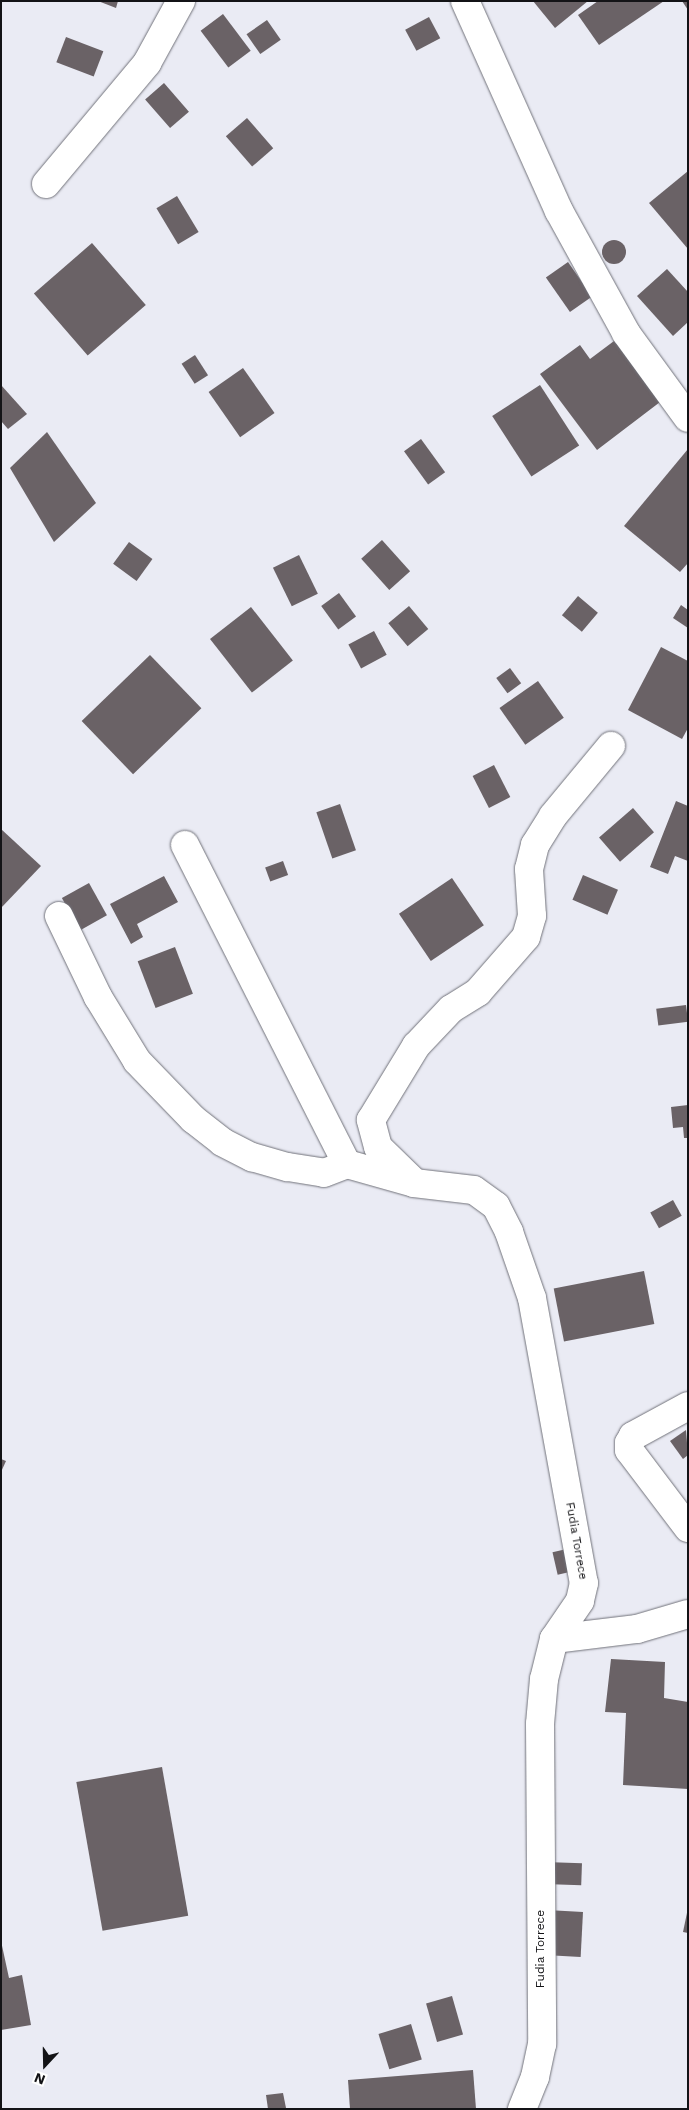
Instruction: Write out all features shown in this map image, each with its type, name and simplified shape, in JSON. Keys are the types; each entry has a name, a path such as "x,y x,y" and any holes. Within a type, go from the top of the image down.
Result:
{"street":[{"path":"46,184 147,63 181,1"},
{"path":"464,1 559,211 626,333 688,418"},
{"path":"414,1183 378,1146 371,1120 416,1046 451,1009 478,992 526,937 532,916 529,869 535,845 553,816 611,746"},
{"path":"59,916 98,997 137,1061 193,1119 222,1142 252,1157 324,1173 347,1164 185,845"},
{"name":"Fudia Torrece","path":"347,1164 414,1183 474,1190 496,1206 510,1232 532,1298 584,1583 580,1601 554,1639 547,1657 540,1724 542,2044 535,2078 522,2109"},
{"path":"688,1406 633,1436 629,1443 629,1450 688,1528"},
{"path":"554,1639 637,1629 688,1614"}],"building":[{"path":"98,1 118,1 116,8"},
{"path":"533,1 588,1 555,28"},
{"path":"598,1 664,1 599,45 578,15"},
{"path":"682,1 688,1 688,10"},
{"path":"223,14 251,51 228,68 201,31"},
{"path":"429,17 440,38 416,51 405,30"},
{"path":"267,20 281,40 260,54 247,34"},
{"path":"66,37 103,51 94,77 56,62"},
{"path":"164,83 189,112 170,128 145,99"},
{"path":"247,118 273,148 252,167 226,136"},
{"path":"688,171 688,249 649,203"},
{"path":"177,196 199,232 178,244 156,208"},
{"path":"609,240 619,240 626,247 626,257 619,264 609,264 602,257 602,247"},
{"path":"92,243 146,305 88,355 34,294"},
{"path":"568,262 592,296 570,312 546,277"},
{"path":"667,269 688,292 688,322 673,336 637,296"},
{"path":"618,338 664,399 597,450 540,374 580,345 590,359"},
{"path":"195,355 208,375 195,384 182,364"},
{"path":"243,368 275,413 240,437 209,392"},
{"path":"1,385 27,414 8,429 1,421"},
{"path":"540,385 579,445 531,476 492,416"},
{"path":"47,432 96,503 54,542 10,468"},
{"path":"421,439 445,472 428,485 404,451"},
{"path":"688,449 688,563 680,572 624,526"},
{"path":"382,540 410,571 389,590 361,559"},
{"path":"129,542 152,559 137,581 113,564"},
{"path":"299,555 318,594 292,606 273,568"},
{"path":"339,593 356,616 338,629 321,606"},
{"path":"578,596 598,613 582,632 562,615"},
{"path":"681,605 688,610 688,628 673,618"},
{"path":"409,606 428,629 408,646 388,623"},
{"path":"251,607 293,661 252,693 210,639"},
{"path":"374,631 387,655 361,668 348,645"},
{"path":"661,647 688,661 688,728 682,739 628,710"},
{"path":"150,655 201,708 133,774 82,721"},
{"path":"510,668 521,683 507,693 496,678"},
{"path":"538,681 564,718 525,745 499,708"},
{"path":"494,765 510,797 489,808 473,776"},
{"path":"676,801 688,806 688,861 675,856 668,874 650,867"},
{"path":"340,804 356,850 332,858 316,812"},
{"path":"633,808 654,832 620,862 599,838"},
{"path":"1,829 41,866 1,908"},
{"path":"283,861 288,875 270,882 265,867"},
{"path":"583,875 618,890 607,915 572,900"},
{"path":"164,876 178,902 137,924 143,937 131,944 110,904"},
{"path":"452,878 484,925 431,961 399,914"},
{"path":"89,883 107,915 80,930 62,898"},
{"path":"175,947 193,994 156,1008 138,961"},
{"path":"686,1005 688,1022 658,1026 656,1009"},
{"path":"688,1105 688,1138 684,1138 683,1127 673,1128 671,1107"},
{"path":"673,1200 682,1216 659,1228 650,1213"},
{"path":"644,1271 654,1324 564,1342 554,1289"},
{"path":"686,1430 688,1455 683,1459 670,1441"},
{"path":"1,1459 6,1461 1,1472"},
{"path":"571,1548 576,1570 558,1575 552,1552"},
{"path":"611,1659 665,1662 664,1698 688,1702 688,1789 623,1785 626,1713 605,1712"},
{"path":"162,1767 188,1916 103,1931 76,1782"},
{"path":"545,1862 582,1863 581,1885 544,1884"},
{"path":"688,1908 688,1933 683,1932"},
{"path":"547,1910 583,1912 581,1957 545,1955"},
{"path":"1,1941 9,1978 22,1975 31,2025 1,2030"},
{"path":"452,1996 463,2034 437,2042 426,2003"},
{"path":"411,2024 422,2059 389,2069 378,2034"},
{"path":"473,2070 476,2109 350,2109 348,2080"},
{"path":"283,2093 286,2108 268,2109 266,2095"}]}
